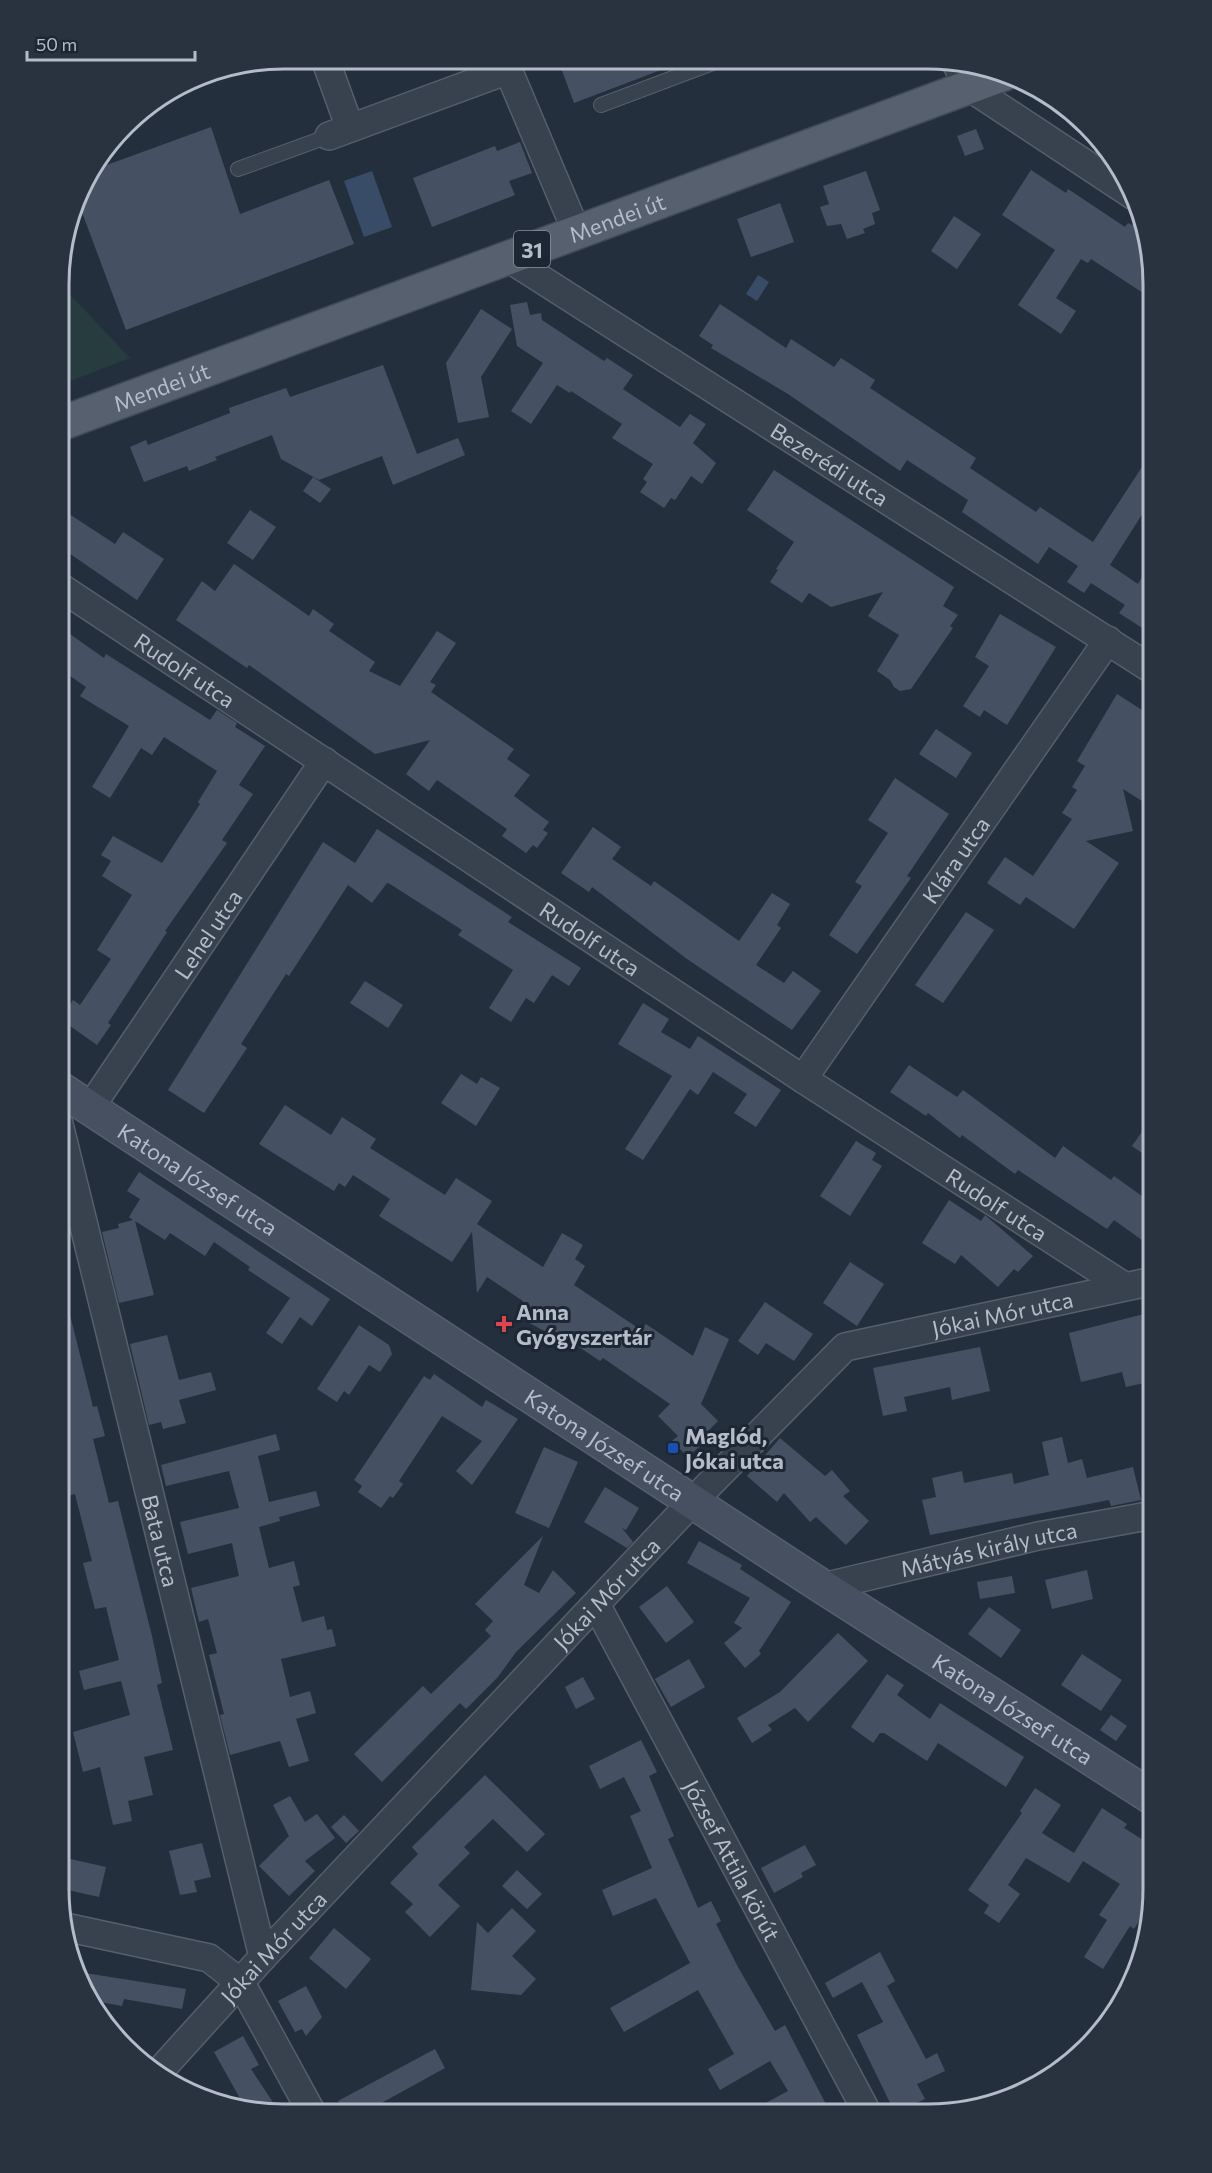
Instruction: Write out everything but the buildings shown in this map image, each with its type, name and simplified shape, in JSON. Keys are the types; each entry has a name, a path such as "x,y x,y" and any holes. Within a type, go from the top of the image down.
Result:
{"main road":[{"name":"Mendei út","path":"69,421 577,233 962,75 978,75"},
{"name":"Katona József utca","path":"69,1094 823,1587 1143,1792"}],"street":[{"path":"327,69 339,132 496,69"},
{"path":"508,69 577,233"},
{"path":"962,75 1119,186"},
{"name":"Bezerédi utca","path":"508,258 1143,663"},
{"name":"Rudolf utca","path":"69,593 803,1079 1124,1286"},
{"name":"Klára utca","path":"803,1079 1108,640"},
{"name":"Lehel utca","path":"90,1108 324,761"},
{"name":"Bata utca","path":"69,1165 263,1957"},
{"name":"Jókai Mór utca","path":"163,2067 263,1957 597,1606 693,1501 845,1347 1143,1283"},
{"name":"Mátyás király utca","path":"823,1587 1038,1536 1143,1517"},
{"name":"József Attila körút","path":"597,1606 863,2104"},
{"path":"73,1929 209,1958 241,1983 307,2104"}],"lane":[{"path":"601,105 697,69"},
{"path":"238,169 339,132"}],"green space":[{"path":"69,294 130,358 69,382"}],"water":[{"path":"372,171 392,227 364,237 344,181"},
{"path":"758,275 769,282 757,301 746,294"}],"place":[{"name":"Anna Gyógyszertár","path":"504,1324"},
{"name":"Maglód, Jókai utca","path":"673,1448"}]}
